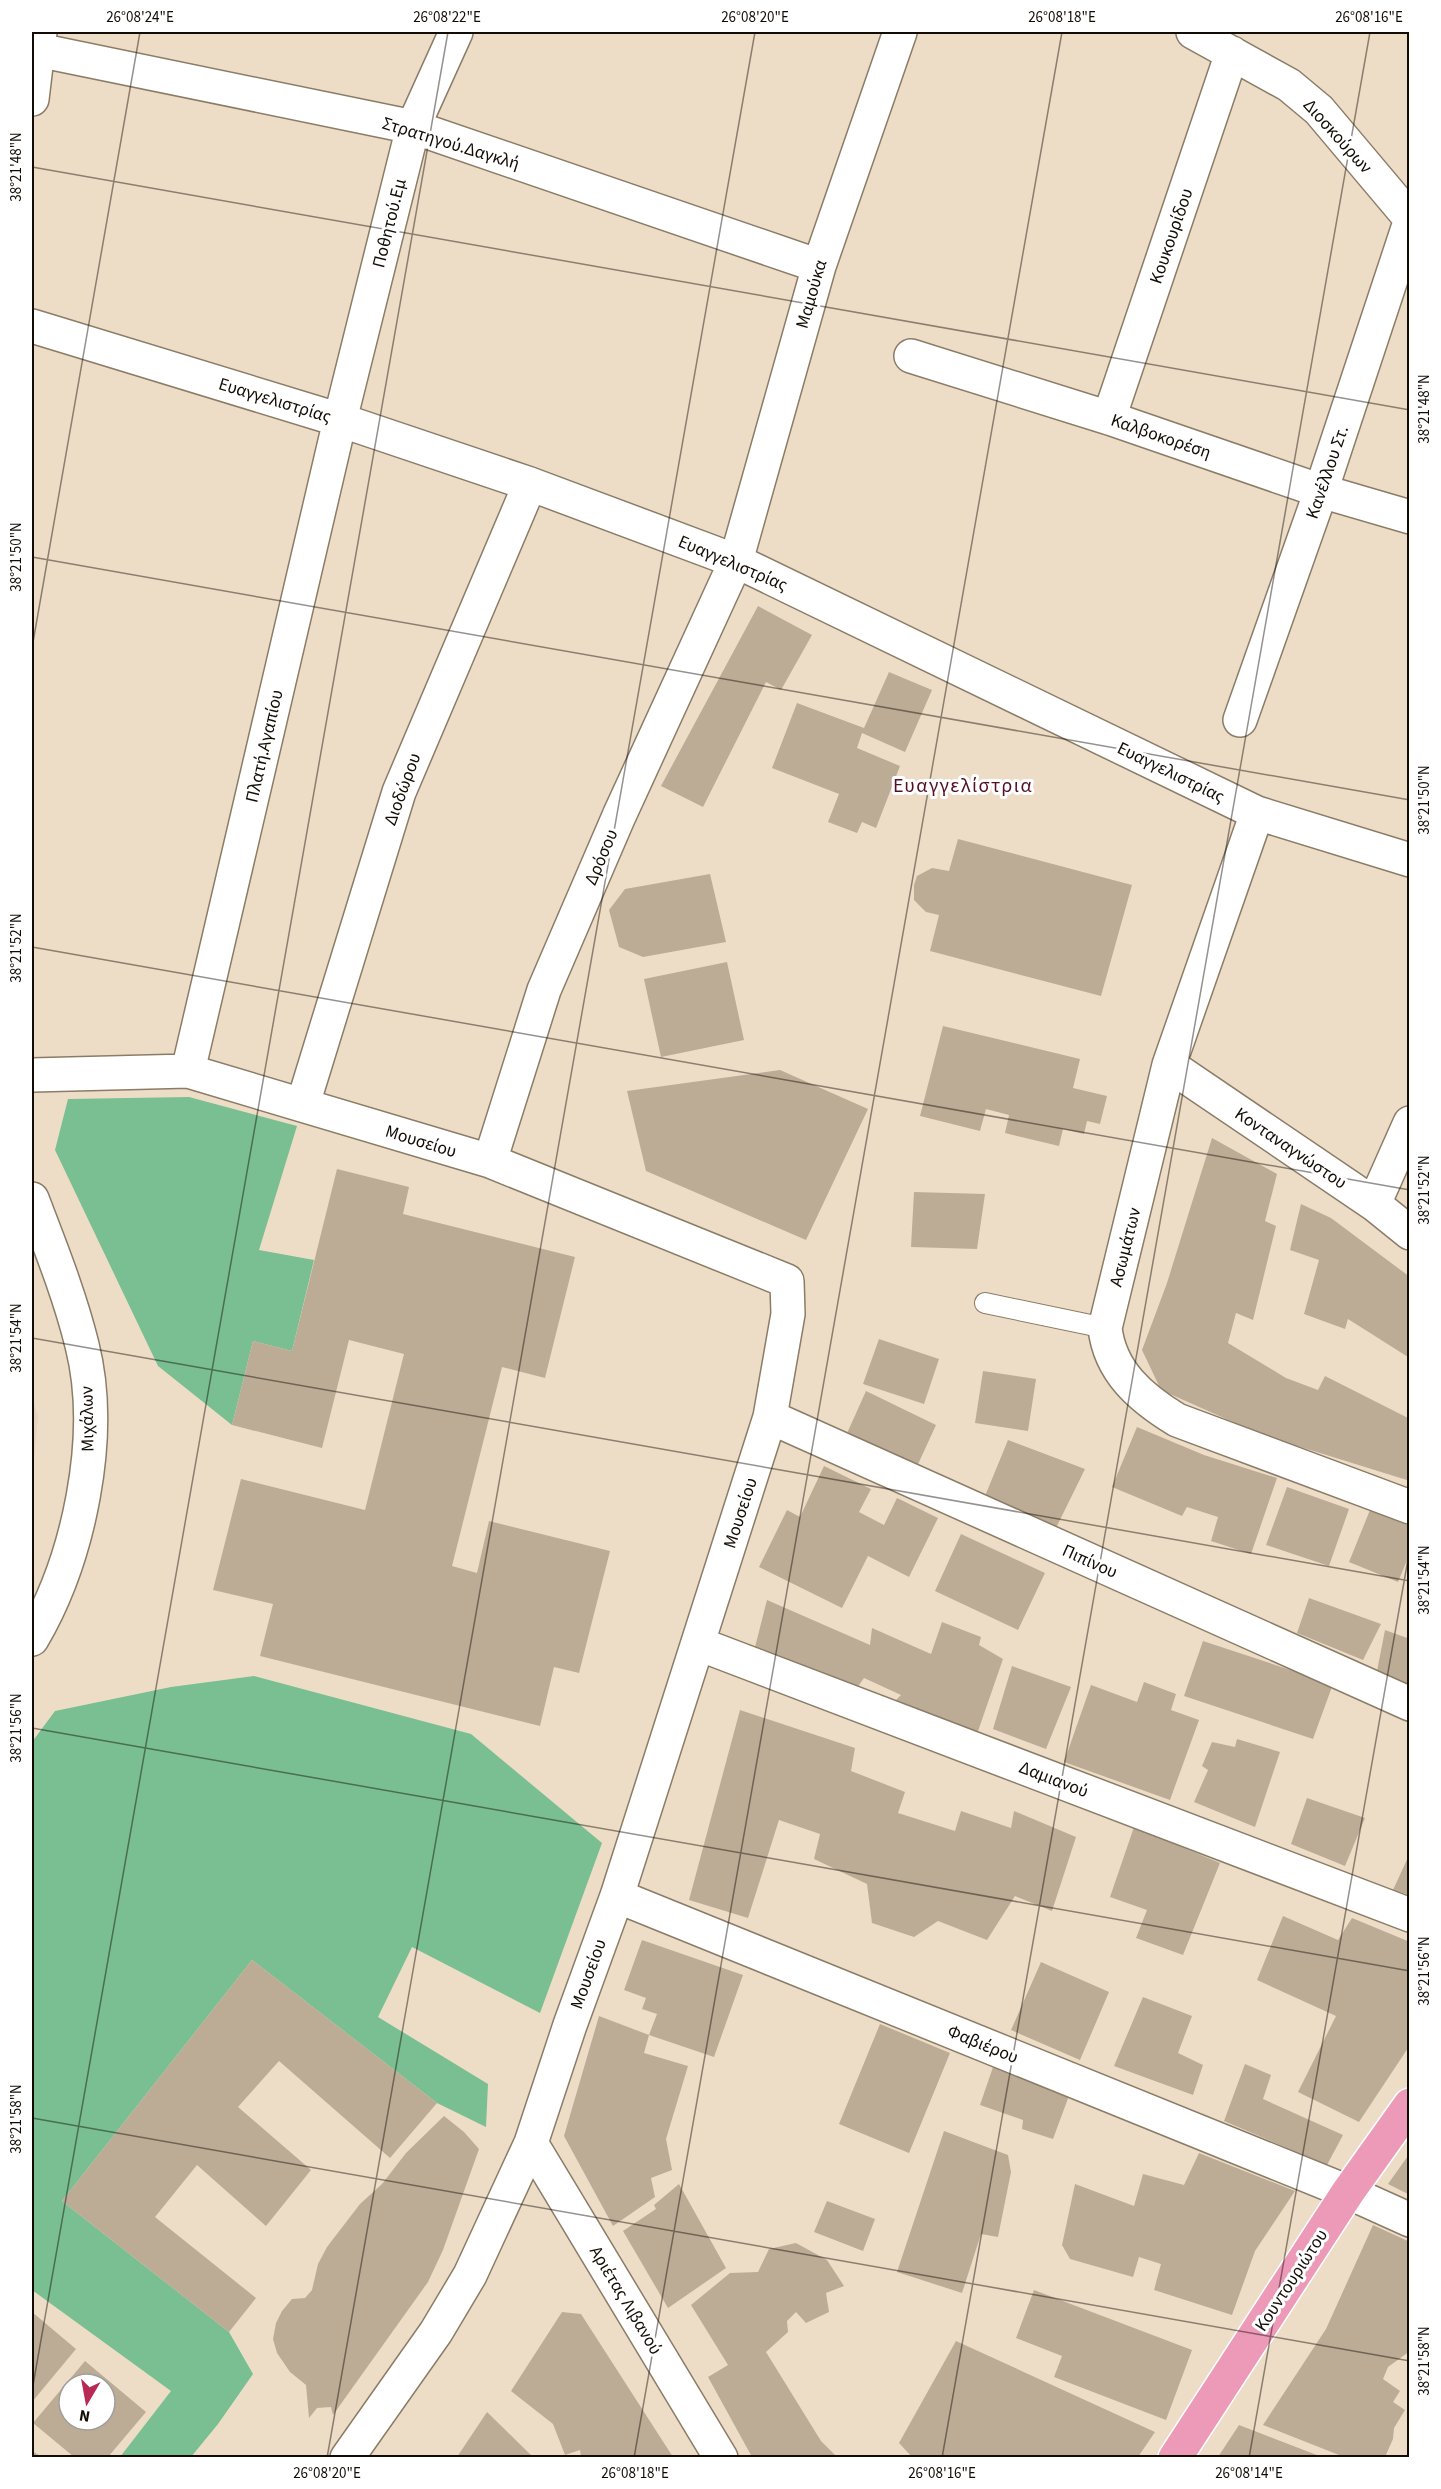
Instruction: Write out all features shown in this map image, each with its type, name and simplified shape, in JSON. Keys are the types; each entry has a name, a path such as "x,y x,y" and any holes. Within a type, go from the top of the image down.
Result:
{"main road":[{"name":"Κουντουριώτου","path":"1175,2457 1348,2192 1410,2105"}],"street":[{"name":"Ποθητού.Εμ","path":"340,420 413,127 456,32"},
{"name":"Μαμούκα","path":"736,561 819,266 900,32"},
{"name":"Διοσκούρων","path":"1193,32 1289,85 1319,110 1410,220"},
{"name":"Στρατηγού.Δαγκλή","path":"39,41 413,127 819,266"},
{"path":"32,99 39,41"},
{"name":"Κουκουρίδου","path":"1109,418 1232,54"},
{"name":"Κανέλλου Στ.","path":"1240,720 1321,491 1410,220"},
{"name":"Ευαγγελιστρίας","path":"32,326 340,420 530,484 736,561 1257,813 1410,860"},
{"name":"Καλβοκορέση","path":"911,356 1109,418 1321,491 1410,517"},
{"name":"Πλατή.Αγαπίου","path":"188,1071 340,420"},
{"name":"Διοδώρου","path":"303,1104 399,792 530,484"},
{"name":"Δρόσου","path":"490,1161 544,990 619,816 736,561"},
{"name":"Ασωμάτων","path":"1257,813 1169,1065 1105,1328 1107,1346 1133,1386 1151,1404 1177,1420 1410,1507"},
{"name":"Κονταναγνώστου","path":"1169,1065 1374,1204 1410,1233"},
{"name":"Μουσείου","path":"32,1075 188,1071 490,1161 787,1281 788,1314 771,1417 617,1896 570,2025 531,2143 470,2275 436,2332 347,2457"},
{"path":"1374,1204 1410,1123"},
{"name":"Μιχάλων","path":"32,1199 82,1346 90,1407 87,1478 78,1521 67,1558 44,1617 32,1639"},
{"name":"Πιπίνου","path":"771,1417 1410,1704"},
{"name":"Δαμιανού","path":"699,1644 1410,1915"},
{"name":"Φαβιέρου","path":"617,1896 1348,2192 1410,2220"},
{"name":"Αριέτας Λιβανού","path":"531,2143 721,2457"}],"lane":[{"path":"985,1303 1105,1328"}],"shaded area":[{"path":"32,1398 38,1416 32,1482"}],"green space":[{"path":"189,1097 297,1126 259,1250 314,1260 292,1351 253,1341 232,1425 158,1366 55,1150 68,1099"},
{"path":"254,1676 471,1734 602,1843 540,2013 412,1947 378,2017 488,2084 486,2127 437,2103 252,1960 62,2201 229,2332 253,2374 218,2424 191,2457 120,2457 171,2391 32,2290 32,1742 55,1711 171,1687"}],"building":[{"path":"758,606 812,635 781,690 766,682 703,807 661,786"},
{"path":"889,672 932,690 905,752 862,733 857,748 900,766 876,828 862,822 857,833 828,822 839,794 772,768 797,703 864,728"},
{"name":"Ευαγγελίστρια","path":"958,839 1132,885 1101,996 930,951 939,915 926,912 914,900 914,885 917,876 932,868 949,871"},
{"path":"710,874 726,942 643,957 619,947 609,910 625,889"},
{"path":"727,962 744,1040 661,1057 644,979"},
{"path":"943,1026 1080,1059 1073,1088 1107,1096 1100,1124 1087,1121 1084,1134 1063,1129 1059,1146 1005,1133 1009,1115 986,1109 980,1131 920,1116"},
{"path":"780,1070 868,1109 806,1240 646,1171 627,1091"},
{"path":"1212,1138 1277,1174 1265,1221 1276,1226 1253,1320 1236,1313 1228,1343 1286,1378 1318,1390 1325,1376 1410,1419 1410,1481 1262,1435 1161,1390 1142,1350 1167,1283"},
{"path":"337,1169 409,1187 403,1214 575,1257 545,1378 502,1367 452,1566 477,1573 489,1521 610,1551 579,1673 554,1667 540,1726 260,1656 273,1604 213,1590 241,1479 365,1510 404,1354 349,1340 322,1448 232,1425 253,1341 292,1351"},
{"path":"914,1192 985,1194 977,1249 911,1247"},
{"path":"1301,1204 1331,1218 1410,1277 1408,1357 1348,1319 1345,1329 1304,1314 1319,1260 1290,1250"},
{"path":"879,1339 939,1359 924,1404 863,1384"},
{"path":"983,1371 1036,1379 1028,1431 975,1423"},
{"path":"866,1391 936,1425 914,1473 844,1440"},
{"path":"1137,1427 1204,1455 1277,1478 1251,1554 1211,1541 1218,1517 1187,1507 1182,1516 1112,1487"},
{"path":"1008,1440 1085,1469 1056,1528 985,1496"},
{"path":"824,1466 871,1489 859,1512 884,1525 897,1498 938,1518 909,1577 868,1556 842,1608 759,1567 787,1510 800,1517"},
{"path":"1287,1487 1349,1509 1329,1566 1266,1545"},
{"path":"1372,1505 1410,1520 1410,1553 1398,1582 1349,1562"},
{"path":"961,1534 1045,1573 1018,1630 935,1591"},
{"path":"1309,1598 1381,1624 1363,1660 1297,1633"},
{"path":"767,1600 870,1645 872,1628 931,1654 942,1622 981,1637 979,1645 1003,1659 976,1737 893,1703 901,1695 864,1678 857,1688 754,1651"},
{"path":"1385,1630 1410,1639 1410,1685 1377,1671"},
{"path":"1203,1641 1333,1684 1313,1739 1184,1696"},
{"path":"1012,1666 1071,1687 1046,1749 993,1729"},
{"path":"1144,1682 1176,1694 1171,1710 1199,1720 1170,1800 1064,1762 1091,1685 1137,1702"},
{"path":"740,1710 855,1748 851,1771 905,1792 898,1813 955,1831 961,1811 1011,1828 1014,1811 1076,1837 1052,1911 1015,1896 987,1940 938,1921 914,1937 872,1923 867,1884 814,1859 820,1834 779,1820 748,1918 689,1900"},
{"path":"1237,1739 1280,1752 1255,1827 1194,1802 1208,1770 1202,1766 1212,1742 1235,1747"},
{"path":"1307,1798 1365,1818 1345,1866 1291,1844"},
{"path":"1134,1827 1220,1863 1183,1955 1136,1938 1147,1910 1110,1897"},
{"path":"1410,1853 1410,1895 1393,1890"},
{"path":"1283,1916 1338,1940 1352,1918 1410,1942 1410,2045 1359,2122 1298,2092 1336,2016 1257,1980"},
{"path":"642,1940 743,1975 714,2057 649,2035 657,2014 642,2009 646,1998 624,1990"},
{"path":"252,1960 437,2103 390,2158 279,2061 238,2107 311,2170 266,2226 197,2165 155,2217 256,2298 229,2332 62,2201"},
{"path":"1041,1962 1109,1992 1080,2060 1011,2030"},
{"path":"1143,1997 1192,2016 1178,2053 1203,2065 1193,2095 1114,2066"},
{"path":"599,2016 649,2035 644,2053 688,2066 666,2139 672,2170 651,2178 655,2197 613,2226 564,2136"},
{"path":"880,2024 950,2053 909,2153 839,2124"},
{"path":"1245,2064 1271,2075 1263,2099 1343,2135 1327,2165 1224,2121"},
{"path":"993,2067 1070,2093 1053,2139 1022,2129 1023,2120 980,2105"},
{"path":"444,2116 464,2132 479,2149 443,2250 428,2282 333,2415 331,2407 317,2408 309,2418 306,2385 290,2372 277,2353 273,2339 276,2323 292,2299 305,2298 312,2290 318,2264 327,2247 360,2204 382,2184 406,2153"},
{"path":"944,2131 1008,2155 1011,2172 998,2237 981,2234 962,2293 897,2272"},
{"path":"1199,2153 1295,2191 1255,2251 1232,2315 1154,2290 1161,2264 1139,2257 1133,2277 1070,2259 1062,2245 1075,2184 1134,2206 1143,2174 1184,2185"},
{"path":"1410,2153 1410,2195 1388,2184"},
{"path":"679,2184 726,2268 668,2308 623,2231 656,2209 654,2205"},
{"path":"827,2201 875,2219 863,2251 814,2232"},
{"path":"1373,2225 1410,2242 1410,2351 1388,2367 1383,2379 1400,2391 1393,2402 1405,2410 1394,2428 1393,2439 1385,2457 1344,2457 1263,2425 1326,2329"},
{"path":"796,2243 827,2260 844,2286 826,2293 829,2312 806,2323 796,2312 787,2321 788,2332 766,2352 821,2441 837,2457 752,2457 708,2377 728,2365 691,2305 730,2273 758,2272 769,2249"},
{"path":"1034,2290 1192,2350 1166,2420 1054,2377 1062,2356 1016,2338"},
{"path":"32,2312 76,2349 32,2402"},
{"path":"562,2312 581,2314 673,2457 581,2457 580,2450 565,2455 553,2424 511,2391"},
{"path":"956,2341 1155,2432 1138,2457 912,2457 899,2443"},
{"path":"85,2361 98,2372 76,2372"},
{"path":"117,2388 146,2412 108,2457 74,2457 33,2423 57,2394 57,2432 117,2432"},
{"path":"487,2412 533,2457 457,2457"},
{"path":"1239,2425 1322,2457 1218,2457"},
{"path":"32,2451 42,2457 32,2457"}],"district":[{"name":"Ευαγγελίστρια","path":"963,785"}]}
